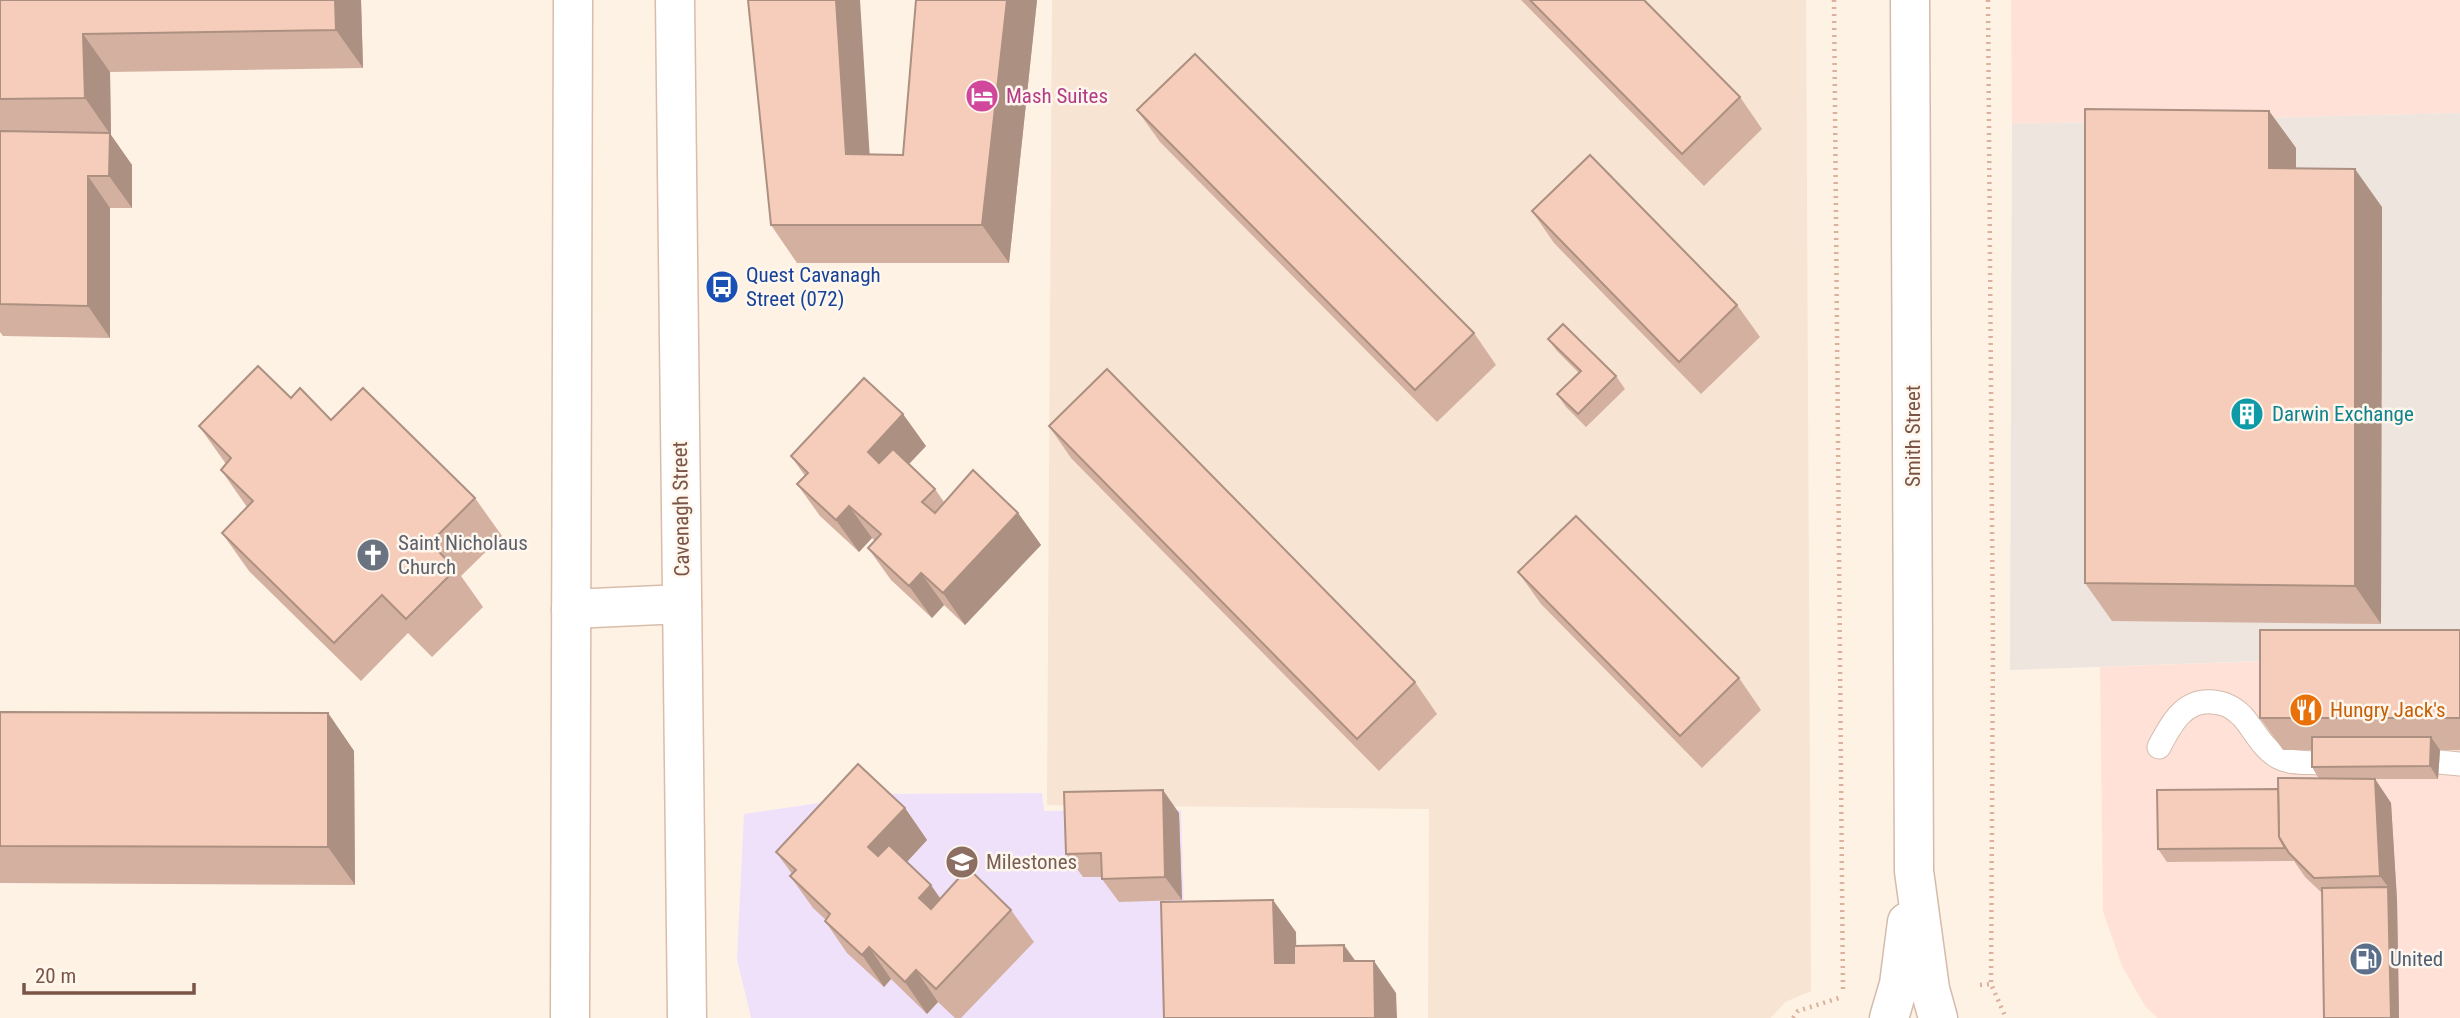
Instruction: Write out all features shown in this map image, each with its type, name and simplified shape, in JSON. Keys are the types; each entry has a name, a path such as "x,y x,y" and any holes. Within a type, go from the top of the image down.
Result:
{"street":[{"path":"570,1018 573,0"},
{"name":"Cavenagh Street","path":"675,0 687,1018"},
{"name":"Smith Street","path":"1910,0 1914,871 1930,989 1938,1018"},
{"path":"571,609 682,604"},
{"name":"Smith Street","path":"1889,1018 1899,984 1914,871"}],"lane":[{"path":"2159,747 2180,715 2192,703 2207,701 2225,703 2240,714 2278,757 2292,762 2320,763"}],"path":[{"path":"1834,0 1843,997"},
{"path":"1988,0 1993,633 1991,984"}],"shaded area":[{"path":"1052,0 1806,0 1811,991 1785,1002 1771,1018 1428,1018 1429,809 1047,805"},
{"path":"2011,0 2460,0 2460,113 2012,124"},
{"path":"2460,113 2460,654 2010,670 2012,124"},
{"path":"2460,654 2460,1018 2157,1018 2145,1006 2122,966 2103,911 2100,667"},
{"name":"Milestones","path":"1042,793 1044,811 1181,810 1184,910 1178,1018 751,1018 737,959 744,814 881,794"}],"building":[{"path":"0,0 335,0 336,30 83,34 85,98 0,99"},
{"name":"Mash Suites","path":"748,0 836,0 846,154 903,155 916,0 1007,0 982,225 771,225"},
{"path":"1530,0 1644,0 1740,97 1682,154"},
{"path":"1195,54 1474,333 1415,390 1137,110"},
{"name":"Darwin Exchange","path":"2085,109 2269,111 2269,168 2355,169 2355,586 2085,583"},
{"path":"0,131 110,133 109,176 88,176 88,306 0,304"},
{"path":"1590,155 1737,305 1679,362 1532,211"},
{"path":"1563,324 1616,376 1578,414 1557,394 1581,371 1548,339"},
{"name":"Saint Nicholaus Church","path":"258,366 291,398 300,388 331,420 363,388 475,498 430,543 456,569 406,619 382,595 334,643 222,533 253,501 221,470 231,458 199,426"},
{"path":"1107,369 1415,682 1357,739 1049,426"},
{"path":"864,378 903,414 868,452 879,463 893,449 935,489 922,502 935,513 973,470 1018,513 943,593 921,573 909,586 868,548 881,534 849,506 836,520 797,484 808,473 791,456"},
{"path":"1576,516 1739,678 1680,736 1518,572"},
{"path":"2260,630 2460,630 2460,718 2260,718"},
{"path":"0,712 328,713 328,847 0,846"},
{"path":"2312,737 2431,737 2430,766 2312,767"},
{"path":"858,764 905,808 868,847 878,856 889,845 931,885 919,898 931,909 968,868 1011,910 936,989 916,970 905,982 869,947 862,955 825,921 830,914 790,876 796,870 776,852"},
{"path":"2278,778 2375,779 2380,876 2314,878 2289,853 2279,837"},
{"path":"2278,789 2279,837 2285,848 2158,849 2157,790"},
{"path":"1163,790 1165,877 1102,879 1101,853 1066,854 1064,792"},
{"path":"2388,887 2391,1018 2324,1018 2322,888"},
{"path":"1273,900 1275,963 1294,963 1294,946 1344,945 1344,961 1374,961 1375,1018 1164,1018 1161,902"}],"place":[{"name":"Mash Suites","path":"982,96"},
{"name":"Quest Cavanagh Street (072)","path":"722,287"},
{"name":"Darwin Exchange","path":"2247,414"},
{"name":"Saint Nicholaus Church","path":"373,555"},
{"name":"Hungry Jack's","path":"2306,710"},
{"name":"Milestones","path":"962,862"},
{"name":"United","path":"2366,959"}]}
